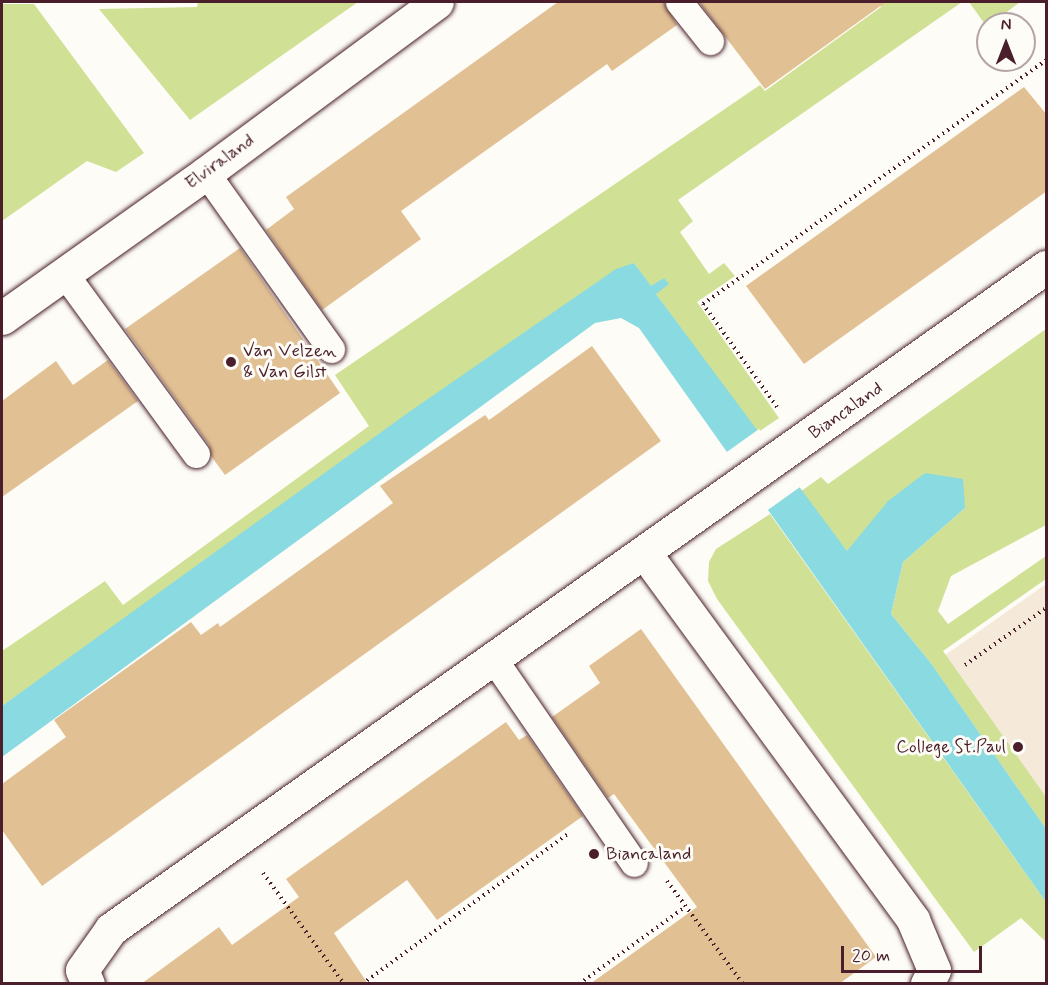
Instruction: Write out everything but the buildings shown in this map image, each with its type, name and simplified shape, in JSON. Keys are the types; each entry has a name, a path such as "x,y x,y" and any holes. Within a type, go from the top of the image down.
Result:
{"street":[{"name":"Elviraland","path":"2,318 206,173 436,2"},
{"name":"Biancaland","path":"88,984 82,970 111,929 495,661 644,552 1047,267"},
{"path":"644,552 913,920 934,970 927,984"}],"lane":[{"path":"679,2 710,41"},
{"path":"206,173 331,349"},
{"path":"64,273 196,454"},
{"path":"495,661 634,863"}],"path":[{"path":"801,443 703,304 1047,60"},
{"path":"965,665 1047,608"},
{"path":"362,984 599,812"},
{"path":"240,841 344,984"},
{"path":"579,984 685,907 743,984"}],"shaded area":[{"name":"College St.Paul","path":"1046,584 1046,829 931,665"}],"green space":[{"path":"198,2 358,2 190,120 99,9 197,7"},
{"path":"878,2 962,2 678,200 693,221 680,232 709,274 724,263 735,276 697,302 779,418 757,433 656,294 664,278 651,287 634,263 2,706 2,651 105,581 123,605 369,426 335,375 760,85 765,91 881,7"},
{"path":"969,2 1020,2 1007,12 976,12"},
{"path":"2,4 34,4 144,153 116,172 87,161 2,221"},
{"path":"1046,329 1046,525 951,576 938,611 948,624 1046,556 1046,579 943,651 1046,797 1046,829 930,662 891,614 903,562 965,508 847,551 800,492 821,477 828,484"},
{"path":"770,514 1046,902 1046,942 1021,918 974,952 717,599 708,581 709,562 716,549"}],"water":[{"path":"634,263 651,286 664,278 669,284 656,294 847,551 888,501 925,473 963,479 965,508 903,562 891,614 930,662 1046,829 1046,902 639,328 621,318 595,323 2,757 2,706 409,412 616,269"}],"pier":[{"path":"759,429 800,487 765,512 724,454"}],"place":[{"name":"Van Velzen & Van Gilst","path":"231,362"},
{"name":"College St.Paul","path":"1018,747"},
{"name":"Biancaland","path":"594,854"}]}
